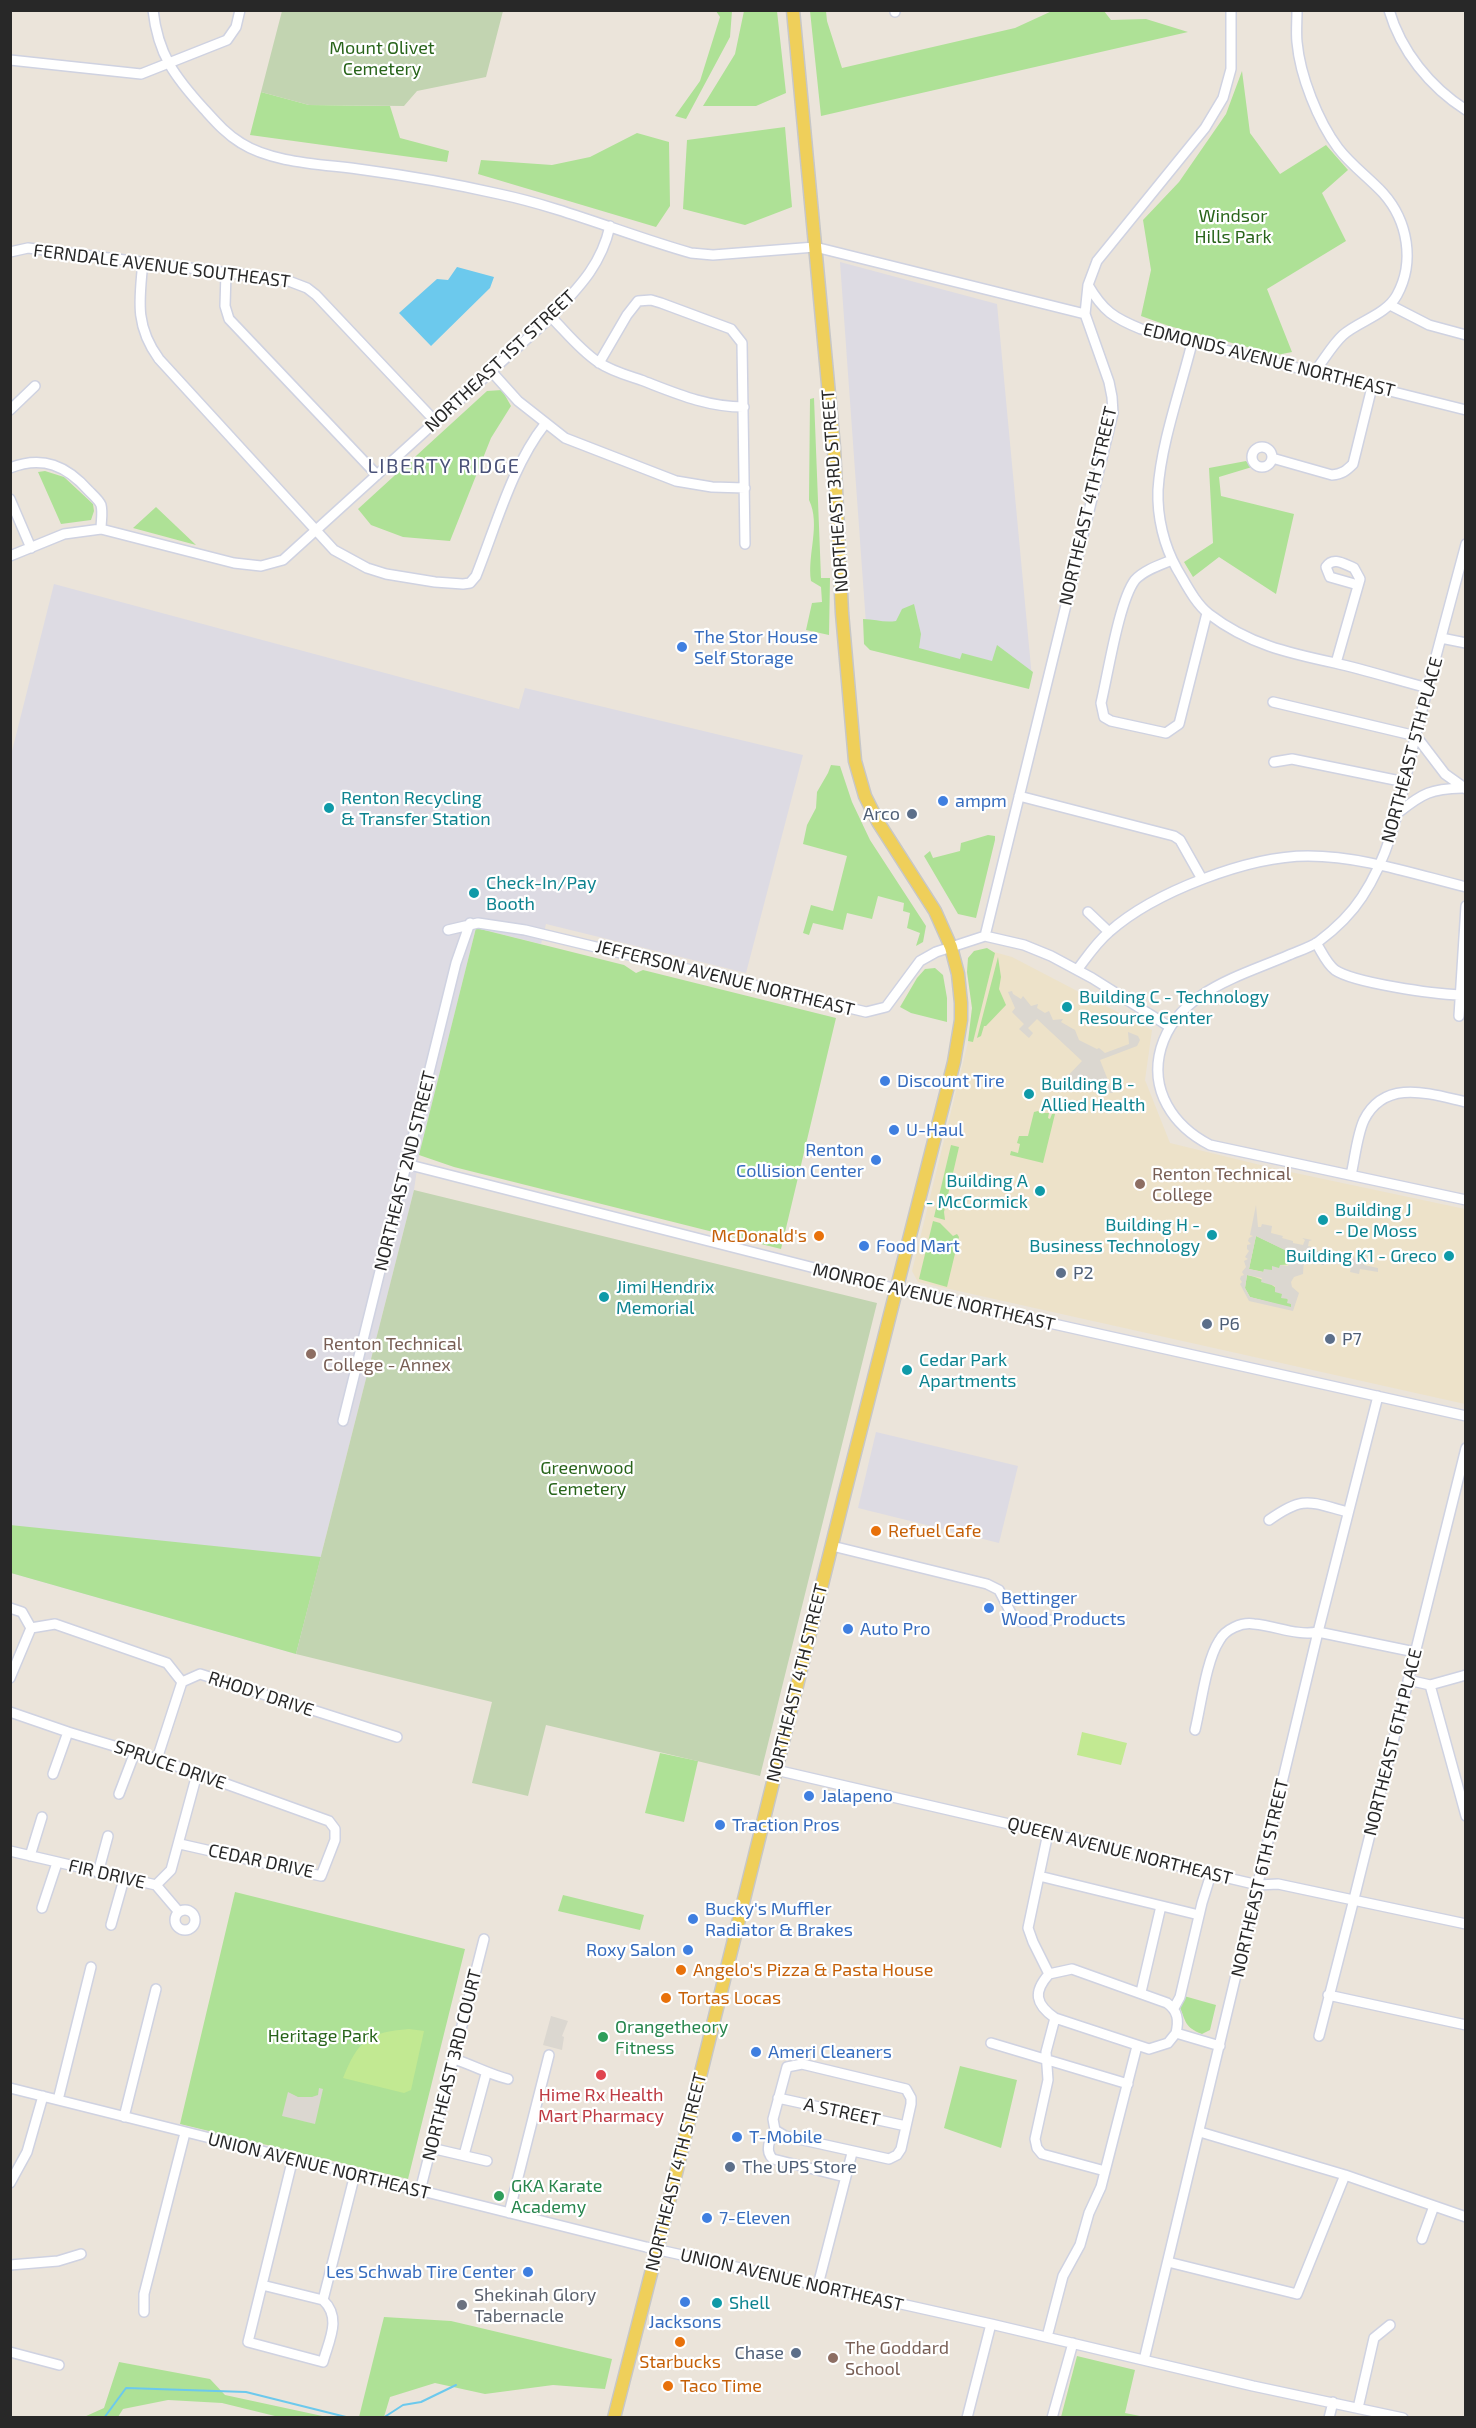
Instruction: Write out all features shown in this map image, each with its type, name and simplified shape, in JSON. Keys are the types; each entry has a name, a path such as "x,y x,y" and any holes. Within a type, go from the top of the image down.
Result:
{"main road":[{"name":"NORTHEAST 3RD STREET","path":"793,10 834,448 842,613 855,761 865,796 878,822 929,901 951,948"},
{"name":"NORTHEAST 4TH STREET","path":"614,2418 958,1042 961,1020 960,988 951,948"}],"street":[{"path":"153,10 157,37 168,64 179,81 222,129 240,143 265,155 444,183 512,197 691,253 713,255 815,247 1085,314"},
{"path":"10,60 141,74 227,40 236,27 240,10"},
{"name":"NORTHEAST 4TH STREET","path":"984,936 1113,413 1109,382 1085,314 1088,285 1097,261 1205,128 1223,98 1231,69 1232,10"},
{"path":"1297,10 1296,42 1303,76 1316,108 1338,148 1385,195 1399,217 1408,254 1402,282 1390,305 1356,325 1341,337 1315,371"},
{"path":"1389,10 1408,53 1414,61 1432,83 1466,110"},
{"name":"NORTHEAST 1ST STREET","path":"101,529 234,563 261,566 283,560 317,532 550,317 591,274 606,242 610,226"},
{"name":"FERNDALE AVENUE SOUTHEAST","path":"10,252 28,248 286,280 308,288 436,422"},
{"path":"143,262 139,307 141,326 148,344 159,359 334,550 367,568 435,582 470,583 476,576 521,461 533,439 545,424"},
{"path":"226,272 225,306 229,319 377,475"},
{"name":"EDMONDS AVENUE NORTHEAST","path":"1088,285 1098,302 1116,318 1142,329 1466,410"},
{"path":"599,363 627,315 638,302 651,300 731,329 742,343 745,544"},
{"path":"1390,305 1429,325 1466,335"},
{"path":"550,317 581,349 599,363 618,373 705,403 723,407 744,407"},
{"path":"1192,343 1164,455 1158,492 1162,530 1172,560 1189,590 1207,613 1242,635 1278,651 1336,663 1428,688"},
{"path":"491,371 518,401 565,438 676,480 712,487 745,488"},
{"path":"10,410 35,386"},
{"path":"1272,458 1332,475 1341,474 1353,464 1372,387"},
{"path":"10,468 21,463 37,462 50,464 76,475 101,507 101,529 64,534 10,556"},
{"path":"10,499 31,548"},
{"name":"NORTHEAST 5TH PLACE","path":"1466,544 1428,688 1399,812 1381,865 1362,898 1342,921 1316,943 1201,994 1182,1009 1170,1027 1161,1048 1158,1069 1160,1089 1168,1109 1195,1137 1210,1145 1466,1200"},
{"path":"1172,560 1150,569 1137,578 1127,594 1101,703 1104,717 1111,721 1166,734 1179,724 1207,613"},
{"path":"1336,663 1358,585"},
{"path":"1442,638 1466,643"},
{"path":"1273,702 1416,736 1445,774 1464,788"},
{"path":"1274,762 1292,759 1405,782"},
{"path":"1399,812 1415,799 1432,791 1464,788"},
{"path":"1019,796 1174,836 1180,840 1202,879"},
{"path":"1077,970 1109,932 1152,904 1202,879 1261,861 1308,856 1381,865 1466,887"},
{"path":"1459,1016 1466,906"},
{"path":"1088,912 1109,932"},
{"name":"JEFFERSON AVENUE NORTHEAST","path":"447,930 470,923 488,923 525,930 866,1012 886,1007 920,961 984,936"},
{"name":"NORTHEAST 2ND STREET","path":"343,1421 406,1164 459,957 470,923"},
{"path":"984,936 1039,951 1077,970 1170,1027"},
{"path":"1316,943 1329,965 1338,972 1351,977 1436,994 1460,995"},
{"path":"1351,1175 1364,1121 1372,1108 1384,1097 1400,1092 1419,1092 1466,1102"},
{"name":"MONROE AVENUE NORTHEAST","path":"406,1164 897,1289 1466,1416"},
{"name":"NORTHEAST 6TH STREET","path":"1144,2360 1318,1632 1378,1396"},
{"name":"NORTHEAST 6TH PLACE","path":"1318,2036 1466,1448"},
{"path":"1269,1520 1296,1503 1309,1502 1348,1512"},
{"path":"832,1546 987,1584 999,1590 1013,1617 1022,1622 1050,1620"},
{"path":"10,1608 22,1612 31,1628 10,1678"},
{"path":"1195,1730 1212,1657 1218,1641 1225,1632 1239,1626 1253,1623 1304,1635 1318,1632 1415,1652"},
{"name":"RHODY DRIVE","path":"31,1628 55,1624 167,1664 182,1682 200,1674 397,1737"},
{"path":"1408,1680 1430,1685 1466,1676"},
{"path":"157,1759 182,1682"},
{"path":"1430,1685 1461,1781 1466,1816"},
{"name":"SPRUCE DRIVE","path":"10,1712 157,1759 329,1821"},
{"path":"53,1774 68,1732"},
{"path":"119,1794 135,1752"},
{"name":"QUEEN AVENUE NORTHEAST","path":"776,1770 1048,1833 1258,1885 1278,1884 1466,1924"},
{"name":"FIR DRIVE","path":"10,1851 156,1885 171,1870 180,1844 197,1774"},
{"path":"30,1856 42,1817"},
{"name":"CEDAR DRIVE","path":"180,1844 321,1876 335,1840 335,1829 329,1821"},
{"path":"1048,1833 1028,1928 1049,1974"},
{"path":"98,1873 108,1836"},
{"path":"42,1908 57,1863"},
{"path":"1174,2008 1180,1997 1211,1874"},
{"path":"1039,1876 1199,1915"},
{"path":"111,1924 124,1879"},
{"path":"156,1885 179,1912"},
{"path":"1141,1992 1161,1906"},
{"name":"NORTHEAST 3RD COURT","path":"420,2191 484,1939"},
{"path":"58,2100 91,1967"},
{"path":"1066,1968 1141,1992 1174,2008 1178,2023 1176,2033 1163,2046 1149,2049 1137,2046 1055,2018 1046,2012 1038,1998 1040,1983 1049,1974 1066,1968"},
{"path":"124,2117 156,1989"},
{"path":"1328,1995 1466,2025"},
{"path":"1055,2018 1047,2044 1048,2080 1035,2139 1037,2148 1042,2154 1105,2171"},
{"path":"1176,2033 1220,2046"},
{"path":"991,2043 1128,2084"},
{"path":"1047,2337 1064,2276 1080,2245 1105,2171 1137,2046"},
{"path":"510,2213 549,2055"},
{"path":"454,2059 477,2066 486,2074 508,2079"},
{"path":"775,2130 785,2136 852,2153 884,2160 893,2157 901,2149 911,2103 909,2093 902,2087 802,2064 791,2065 784,2071 773,2119 775,2130 768,2151 773,2159 845,2178"},
{"path":"464,2155 486,2074"},
{"name":"UNION AVENUE NORTHEAST","path":"10,2088 657,2250 1403,2418"},
{"path":"10,2183 14,2164 27,2152 43,2096"},
{"name":"A STREET","path":"778,2098 906,2126"},
{"path":"1200,2132 1345,2175 1466,2217"},
{"path":"144,2312 144,2294 185,2133"},
{"path":"430,2148 487,2161"},
{"path":"818,2286 852,2153"},
{"path":"262,2285 323,2300 329,2305 334,2317 323,2362 248,2342 293,2158"},
{"path":"323,2300 355,2174"},
{"path":"1168,2262 1297,2294 1345,2175"},
{"path":"1422,2239 1434,2206"},
{"path":"10,2265 58,2261 81,2254"},
{"path":"967,2418 991,2324"},
{"path":"1358,2408 1374,2338 1390,2325"},
{"path":"1052,2418 1072,2343"},
{"path":"10,2352 59,2365"},
{"path":"1329,2418 1333,2402"}],"shaded area":[{"path":"840,262 997,304 1032,678 867,638"},
{"path":"54,584 519,709 525,688 803,755 746,973 546,924 541,944 476,928 419,1155 414,1190 296,1654 11,1573 11,755"},
{"name":"Renton Technical College","path":"983,949 1012,957 1152,1030 1145,1080 1170,1143 1281,1170 1465,1209 1465,1404 918,1282 912,1271 971,1030 972,1008 967,972 968,958 974,951"},
{"path":"1012,991 1021,999 1023,996 1031,1006 1038,1004 1037,1008 1045,1013 1049,1011 1053,1020 1063,1019 1061,1022 1075,1030 1079,1040 1105,1053 1129,1044 1128,1032 1138,1036 1140,1040 1137,1046 1100,1060 1113,1093 1110,1093 1108,1089 1079,1082 1067,1090 1061,1089 1062,1082 1082,1061 1037,1019 1028,1028 1033,1033 1029,1038 1019,1029 1024,1024 1012,1012 1015,1008 1008,992"},
{"path":"1256,1205 1258,1227 1262,1224 1272,1226 1271,1233 1283,1236 1282,1238 1293,1241 1293,1243 1303,1245 1305,1240 1302,1238 1312,1240 1309,1241 1308,1246 1316,1248 1316,1251 1353,1259 1354,1257 1363,1259 1364,1255 1366,1256 1364,1265 1378,1268 1378,1272 1360,1269 1359,1274 1350,1272 1351,1267 1325,1261 1324,1265 1321,1265 1321,1262 1304,1258 1303,1274 1294,1277 1291,1282 1292,1287 1299,1293 1293,1311 1249,1301 1240,1284 1242,1282 1240,1279 1246,1267 1244,1261 1248,1259 1245,1257 1249,1251 1247,1245 1251,1244 1248,1241 1249,1238 1253,1236 1250,1235","holes":["1256,1236 1297,1256 1296,1264 1289,1262 1288,1266 1280,1265 1279,1268 1272,1266 1272,1270 1264,1269 1263,1272 1249,1269","1247,1275 1262,1278 1261,1282 1275,1286 1275,1292 1282,1294 1281,1298 1288,1299 1287,1303 1291,1304 1291,1307 1250,1297 1245,1288"]},
{"path":"876,1432 1018,1466 999,1543 858,1508"},
{"path":"551,2016 568,2021 562,2036 564,2037 562,2050 543,2045"},
{"path":"319,2088 323,2089 315,2124 282,2116 288,2092 298,2097 312,2097 318,2095"}],"green space":[{"name":"Mount Olivet Cemetery","path":"282,10 503,11 486,77 417,91 404,106 309,105 261,92"},
{"path":"716,11 732,11 730,37 686,119 675,116 700,81 720,17"},
{"path":"744,11 777,11 786,93 756,106 703,106 735,54"},
{"path":"810,11 826,11 842,68 1015,28 1052,11 1104,11 1111,20 1146,19 1188,32 821,116"},
{"name":"Windsor Hills Park","path":"1242,71 1250,133 1280,174 1326,145 1348,170 1322,193 1346,241 1267,289 1292,352 1277,355 1169,326 1141,316 1151,270 1143,220 1179,182 1226,114"},
{"path":"261,92 309,105 390,106 400,138 449,151 447,162 250,135"},
{"path":"785,127 792,207 745,225 683,209 687,140"},
{"path":"637,133 669,142 670,206 656,227 478,174 481,160 552,165 590,157"},
{"path":"502,390 511,406 491,438 450,541 403,537 371,525 358,509 487,391"},
{"path":"814,398 821,578 830,578 829,635 806,630 812,603 822,602 821,587 811,581 810,571 814,519 809,500 810,399"},
{"path":"1246,461 1252,467 1219,477 1221,496 1294,514 1276,594 1219,557 1193,577 1184,562 1213,543 1209,468"},
{"path":"45,471 64,477 93,504 94,511 91,520 61,524 38,472"},
{"path":"156,507 196,545 133,528"},
{"path":"914,604 921,634 919,648 960,659 962,653 992,661 997,645 1033,672 1029,689 870,650 864,644 863,619 896,621 902,609"},
{"path":"831,765 840,766 852,802 870,840 926,926 923,942 916,946 920,933 907,928 910,913 903,911 904,903 878,896 872,919 847,913 843,930 813,923 809,935 803,933 811,905 833,911 847,856 803,844 807,825 816,808 817,792"},
{"path":"988,835 995,836 995,840 976,918 958,914 924,856 930,851 933,858 960,851 961,843"},
{"path":"476,928 624,965 636,973 643,970 836,1018 781,1249 454,1167 419,1155"},
{"path":"987,948 995,953 973,1042 968,1041 972,1008 967,972 968,958 974,951"},
{"path":"998,957 1001,977 999,989 1006,1005 984,1026 981,1036 977,1038"},
{"path":"935,968 943,975 947,998 947,1022 911,1013 900,1007 925,969"},
{"path":"1034,1112 1049,1113 1048,1118 1050,1119 1052,1114 1055,1114 1043,1163 1010,1155 1011,1151 1018,1153 1019,1136 1028,1136"},
{"path":"951,1145 959,1147 944,1212 945,1220 934,1217"},
{"name":"Greenwood Cemetery","path":"414,1190 877,1303 760,1776 546,1725 528,1796 472,1783 492,1702 296,1654"},
{"path":"933,1221 940,1223 953,1236 957,1234 959,1237 947,1287 919,1279"},
{"path":"1256,1236 1298,1256 1296,1264 1280,1265 1280,1268 1264,1272 1249,1269"},
{"path":"1247,1275 1260,1279 1277,1289 1291,1304 1291,1308 1250,1297 1245,1288"},
{"path":"10,1525 321,1557 296,1654 11,1573"},
{"path":"1082,1732 1127,1743 1121,1765 1077,1755"},
{"path":"660,1753 698,1761 684,1822 645,1813"},
{"name":"Heritage Park","path":"235,1892 465,1949 408,2179 180,2124"},
{"path":"563,1895 644,1915 640,1930 558,1911"},
{"path":"1184,1996 1216,2005 1210,2030 1202,2034 1189,2026 1179,2005"},
{"path":"409,2029 424,2031 411,2090 404,2093 343,2078 354,2055 366,2041 384,2033"},
{"path":"960,2066 1017,2080 1001,2148 944,2128"},
{"path":"384,2317 451,2321 612,2359 605,2389 553,2385 485,2394 435,2383 390,2397 384,2417 359,2417"},
{"path":"1077,2356 1135,2370 1125,2413 1145,2417 1061,2417"},
{"path":"119,2362 210,2379 225,2395 327,2417 279,2417 222,2403 168,2400 123,2409 118,2417 84,2417 104,2408"}],"water":[{"path":"457,267 494,277 490,288 431,346 399,313 437,279 448,280"}],"waterway":[{"path":"383,2418 403,2405 421,2402 456,2385"},
{"path":"104,2418 126,2388 246,2392 350,2418"}],"place":[{"name":"The Stor House Self Storage","path":"682,647"},
{"name":"ampm","path":"943,801"},
{"name":"Renton Recycling & Transfer Station","path":"329,808"},
{"name":"Arco","path":"912,814"},
{"name":"Check-In/Pay Booth","path":"474,893"},
{"name":"Building C - Technology Resource Center","path":"1067,1007"},
{"name":"Discount Tire","path":"885,1081"},
{"name":"Building B - Allied Health","path":"1029,1094"},
{"name":"U-Haul","path":"894,1130"},
{"name":"Renton Collision Center","path":"876,1160"},
{"name":"Renton Technical College","path":"1140,1184"},
{"name":"Building A - McCormick","path":"1040,1191"},
{"name":"Building J - De Moss","path":"1323,1220"},
{"name":"Building H - Business Technology","path":"1212,1235"},
{"name":"McDonald's","path":"819,1236"},
{"name":"Food Mart","path":"864,1246"},
{"name":"Building K1 - Greco","path":"1449,1256"},
{"name":"P2","path":"1061,1273"},
{"name":"Jimi Hendrix Memorial","path":"604,1297"},
{"name":"P6","path":"1207,1324"},
{"name":"P7","path":"1330,1339"},
{"name":"Renton Technical College - Annex","path":"311,1354"},
{"name":"Cedar Park Apartments","path":"907,1370"},
{"name":"Refuel Cafe","path":"876,1531"},
{"name":"Bettinger Wood Products","path":"989,1608"},
{"name":"Auto Pro","path":"848,1629"},
{"name":"Jalapeno","path":"809,1796"},
{"name":"Traction Pros","path":"720,1825"},
{"name":"Bucky's Muffler Radiator & Brakes","path":"693,1919"},
{"name":"Roxy Salon","path":"688,1950"},
{"name":"Angelo's Pizza & Pasta House","path":"681,1970"},
{"name":"Tortas Locas","path":"666,1998"},
{"name":"Orangetheory Fitness","path":"603,2037"},
{"name":"Ameri Cleaners","path":"756,2052"},
{"name":"Hime Rx Health Mart Pharmacy","path":"601,2075"},
{"name":"T-Mobile","path":"737,2137"},
{"name":"The UPS Store","path":"730,2167"},
{"name":"GKA Karate Academy","path":"499,2196"},
{"name":"7-Eleven","path":"707,2218"},
{"name":"Les Schwab Tire Center","path":"528,2272"},
{"name":"Jacksons","path":"685,2302"},
{"name":"Shell","path":"717,2303"},
{"name":"Shekinah Glory Tabernacle","path":"462,2305"},
{"name":"Starbucks","path":"680,2342"},
{"name":"Chase","path":"796,2353"},
{"name":"The Goddard School","path":"833,2358"},
{"name":"Taco Time","path":"668,2386"}],"district":[{"name":"LIBERTY RIDGE","path":"444,466"}]}
